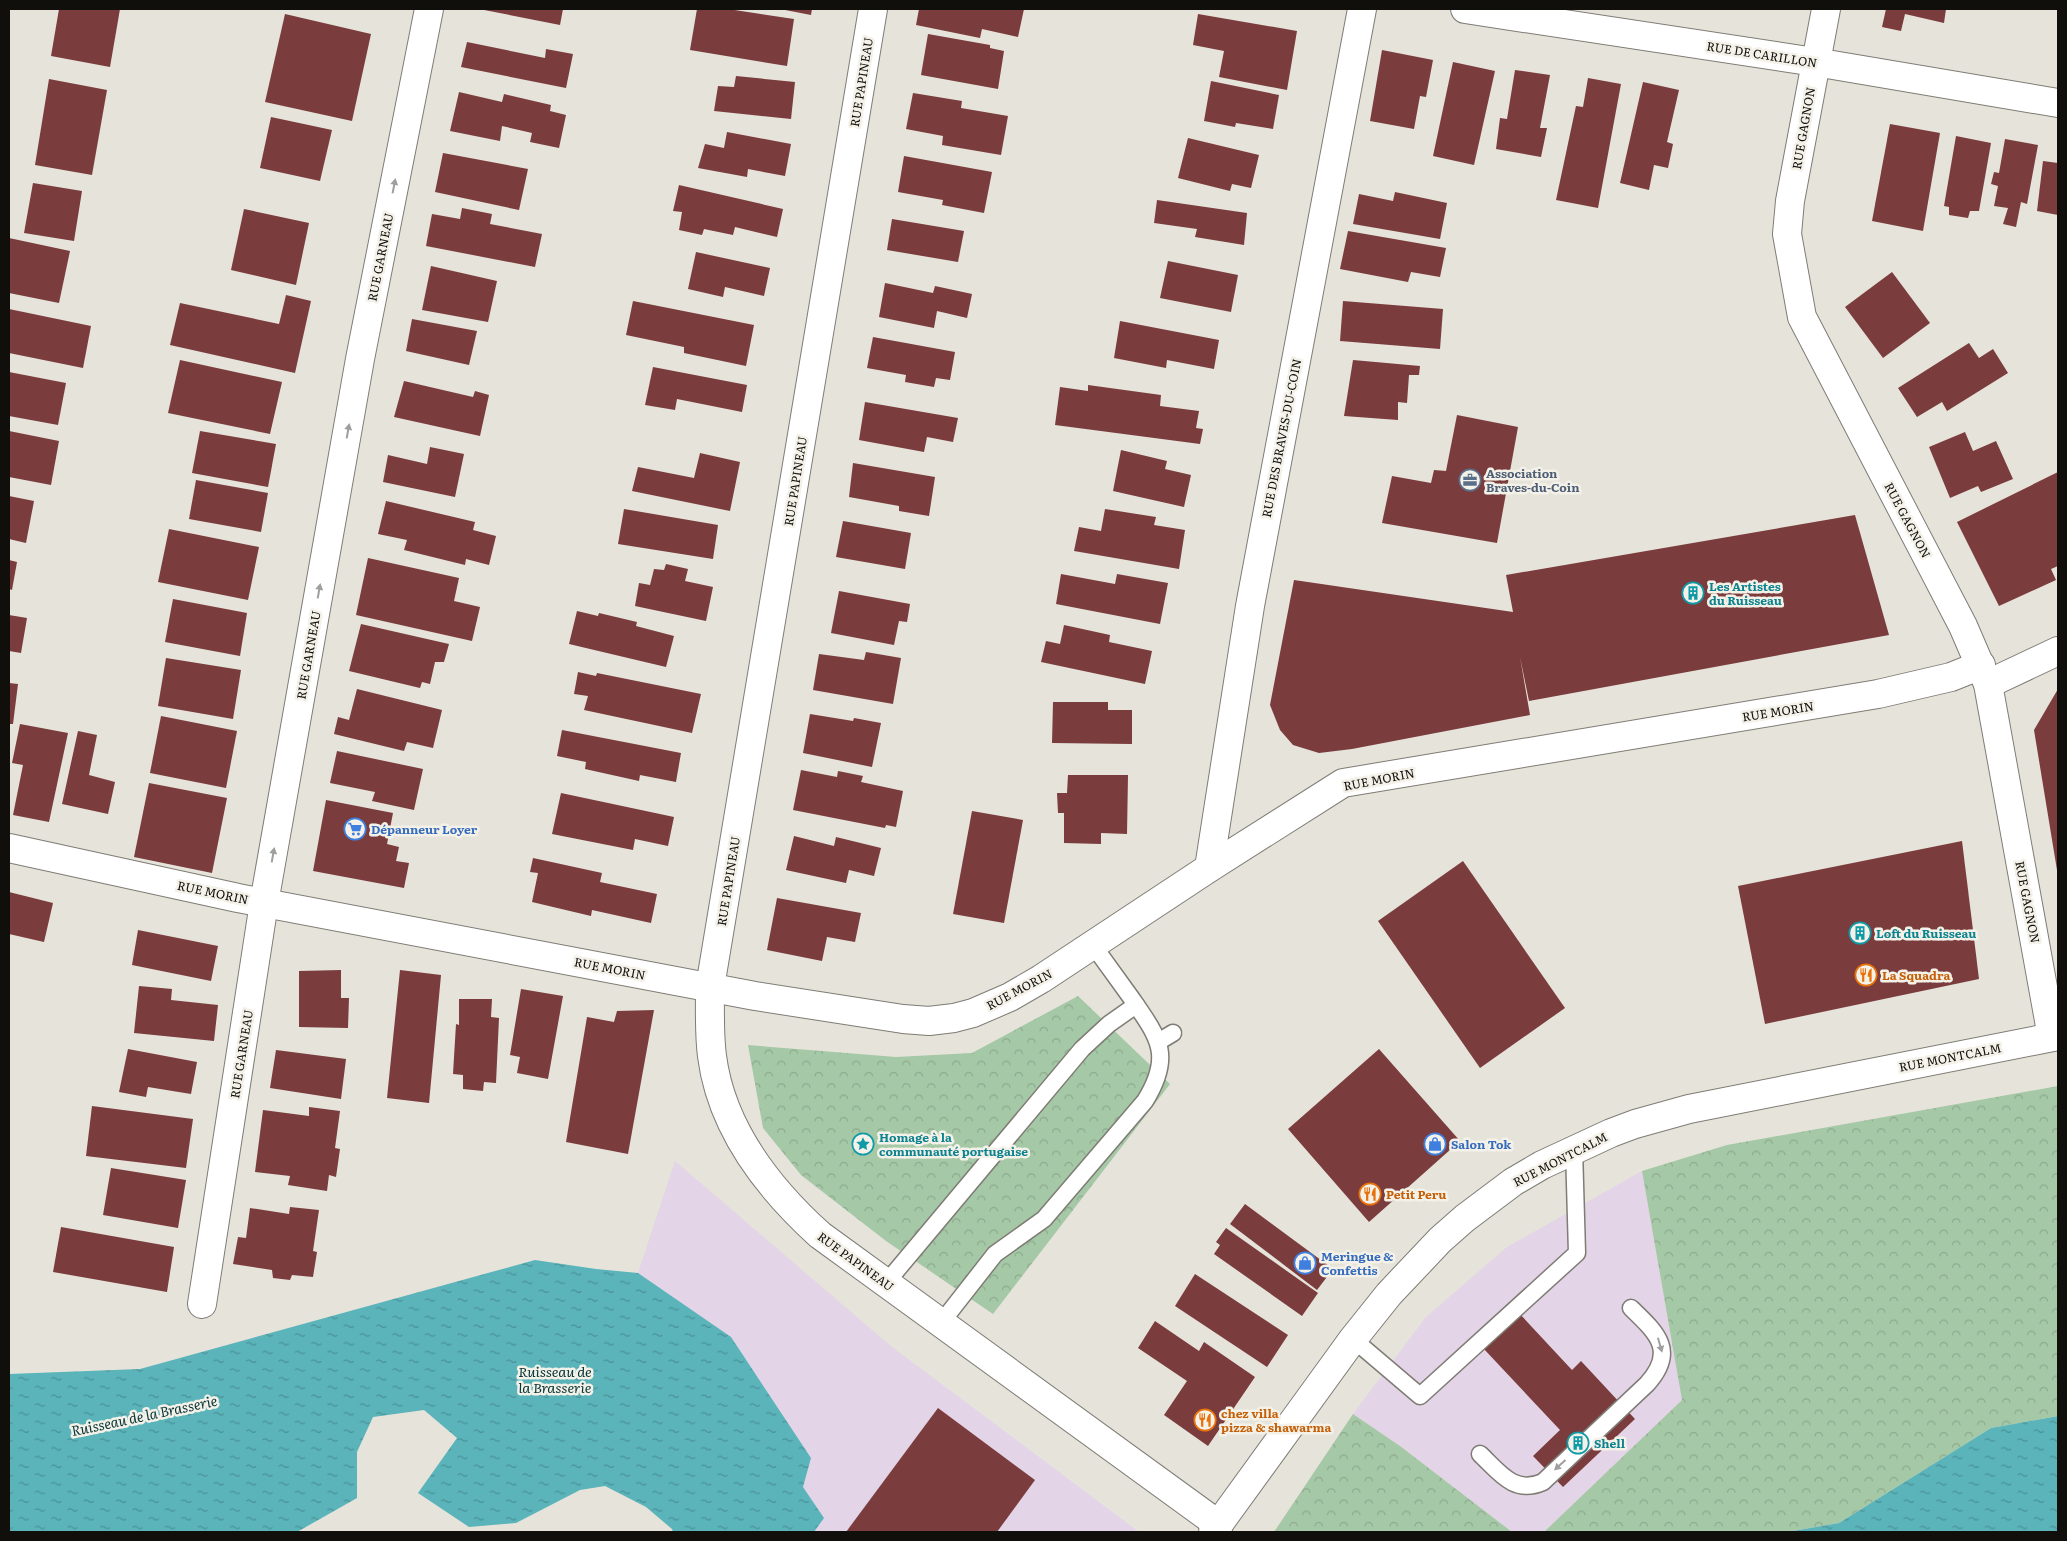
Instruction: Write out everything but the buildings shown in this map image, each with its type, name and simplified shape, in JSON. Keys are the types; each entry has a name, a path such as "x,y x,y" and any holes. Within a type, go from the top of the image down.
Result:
{"street":[{"name":"RUE GARNEAU","path":"202,1304 264,902 360,359 429,9"},
{"name":"RUE PAPINEAU","path":"873,9 710,987 709,1032 718,1085 727,1112 759,1168 800,1217 820,1235 1216,1529"},
{"name":"RUE DES BRAVES-DU-COIN","path":"1210,868 1250,606 1362,9"},
{"name":"RUE DE CARILLON","path":"1465,9 1815,62 2058,103"},
{"name":"RUE GAGNON","path":"1826,9 1790,201 1787,234 1802,317 1963,626 1985,675 2055,1036"},
{"name":"RUE MORIN","path":"9,848 264,902 710,987 883,1016 929,1021 954,1018 992,1006 1041,979 1343,783 1878,694 1951,677 1985,675 2058,651"},
{"name":"RUE MONTCALM","path":"1216,1529 1353,1339 1414,1265 1464,1218 1513,1182 1574,1149 1635,1124 1689,1109 2055,1036"}],"lane":[{"path":"941,1323 994,1254 1044,1219 1145,1101 1159,1073 1160,1056 1158,1042 1151,1026 1093,945"},
{"path":"886,1283 1082,1049 1096,1034 1136,1005"},
{"path":"1158,1042 1174,1033"},
{"path":"1353,1339 1420,1396 1577,1253 1574,1149"},
{"path":"1480,1454 1511,1483 1522,1487 1533,1486 1543,1482 1641,1390 1657,1373 1663,1359 1661,1344 1648,1325 1630,1308"}],"shaded area":[{"path":"675,1161 892,1347 1139,1532 814,1532 824,1518 803,1487 811,1458 731,1338 638,1273"},
{"path":"1642,1171 1682,1400 1544,1532 1512,1532 1400,1446 1353,1414 1426,1317 1507,1247"}],"green space":[{"path":"1078,996 1170,1084 993,1314 886,1241 801,1175 763,1128 748,1045 896,1057 972,1053"},
{"path":"2058,1086 2058,1416 1991,1428 1839,1523 1787,1532 1544,1532 1682,1400 1642,1171 1727,1145"},
{"path":"1353,1414 1400,1446 1512,1532 1274,1532"}],"water":[{"name":"Ruisseau de la Brasserie","path":"535,1260 638,1273 731,1337 811,1458 803,1487 824,1518 814,1532 673,1532 672,1529 646,1507 605,1486 580,1490 516,1523 469,1527 418,1493 457,1438 424,1410 373,1417 357,1452 357,1498 297,1532 9,1532 9,1374 140,1369"},
{"path":"2058,1416 2058,1532 1787,1532 1839,1523 1991,1428"}],"place":[{"name":"Association Braves-du-Coin","path":"1470,480"},
{"name":"Les Artistes du Ruisseau","path":"1693,593"},
{"name":"Dépanneur Loyer","path":"355,829"},
{"name":"Loft du Ruisseau","path":"1860,933"},
{"name":"La Squadra","path":"1866,975"},
{"name":"Homage à la communauté portugaise","path":"863,1144"},
{"name":"Salon Tok","path":"1435,1144"},
{"name":"Petit Peru","path":"1370,1194"},
{"name":"Meringue & Confettis","path":"1305,1263"},
{"name":"chez villa pizza & shawarma","path":"1205,1420"},
{"name":"Shell","path":"1578,1443"}]}
